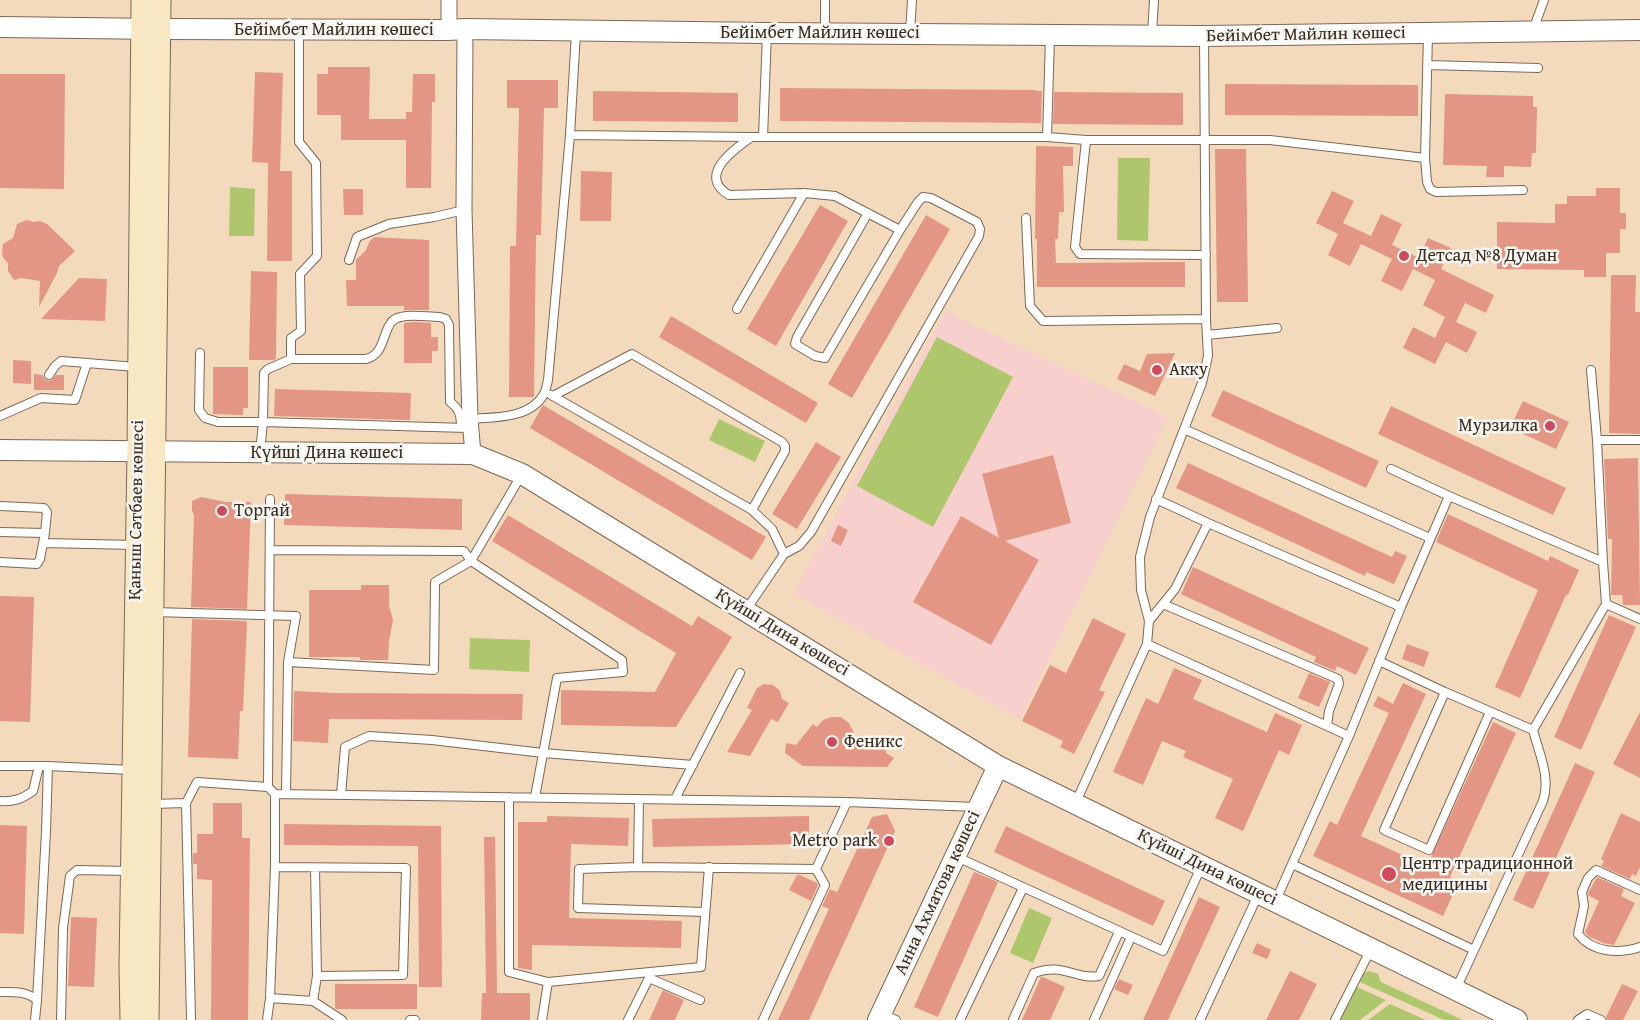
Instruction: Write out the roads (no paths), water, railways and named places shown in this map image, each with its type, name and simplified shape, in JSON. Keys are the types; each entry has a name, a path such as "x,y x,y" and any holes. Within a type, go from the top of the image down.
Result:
{"main road":[{"name":"Қаныш Сәтбаев көшесі","path":"142,0 151,29"},
{"name":"Қаныш Сәтбаев көшесі","path":"148,1020 142,805 153,612 147,451 147,368 151,29 160,0"},
{"name":"Қаныш Сәтбаев көшесі","path":"131,1020 132,870 142,805 133,771 137,545 147,451"},
{"path":"116,1020 130,966"}],"street":[{"path":"449,0 457,29 464,210 467,425 472,454"},
{"name":"Бейімбет Майлин көшесі","path":"0,27 1152,36 1640,30"},
{"name":"Күйші Дина көшесі","path":"0,450 472,454 522,474 998,766 1517,1020"},
{"name":"Анна Ахматова көшесі","path":"885,1018 955,857 998,766"}],"lane":[{"path":"825,0 825,34"},
{"path":"910,34 912,0"},
{"path":"1152,36 1154,0"},
{"path":"1532,32 1544,0"},
{"path":"291,359 291,338 302,331 300,274 316,256 316,163 299,142 299,30"},
{"path":"549,394 548,380 570,135 576,30"},
{"path":"763,137 767,33"},
{"path":"1428,33 1425,158 1427,182 1430,189 1436,192 1523,190"},
{"path":"1047,137 1051,35"},
{"path":"1076,804 1147,644 1149,621 1141,590 1140,557 1156,499 1202,383 1208,356 1204,36"},
{"path":"1427,65 1538,68"},
{"path":"570,135 1270,140 1425,158"},
{"path":"750,137 734,149 717,168 718,183 729,195 804,193 835,196 900,230"},
{"path":"1086,140 1075,247 1080,254 1206,255"},
{"path":"737,309 804,193"},
{"path":"745,611 784,554 799,546 811,532 974,245 980,229 977,222 931,198 923,197 900,230 825,358 815,356 795,344 797,338 868,213"},
{"path":"349,260 357,237 389,224 464,210"},
{"path":"1026,218 1030,306 1044,321 1206,319"},
{"path":"260,452 264,373 268,369 291,359 366,359 373,357 378,353 392,321 399,317 446,319 449,325 450,402 457,406 467,425"},
{"path":"1207,335 1277,328"},
{"path":"200,353 199,410 205,418 218,422 467,425 513,415 532,407 549,394 633,354 782,442 785,446 784,451 752,510"},
{"path":"49,375 61,361 147,368"},
{"path":"0,416 42,394 75,400 87,363"},
{"path":"1456,990 1546,792 1547,782 1533,730 1606,604 1598,440 1591,370"},
{"path":"549,394 752,510 772,529 784,554"},
{"path":"1184,429 1430,538"},
{"path":"1598,440 1640,440"},
{"path":"1391,469 1603,562"},
{"path":"288,662 434,670 435,582 471,561 522,474"},
{"path":"1200,1020 1267,897 1292,864 1349,736 1449,496"},
{"path":"268,787 270,499"},
{"path":"1156,499 1401,607"},
{"path":"0,507 44,508 47,512 44,543 37,564 0,562"},
{"path":"1149,621 1175,589 1208,523"},
{"path":"0,532 45,533"},
{"path":"44,543 137,545"},
{"path":"270,550 464,551 471,561 622,660 623,672 557,678 535,797"},
{"path":"1163,604 1338,679 1339,684 1329,711 1327,726"},
{"path":"1606,604 1640,619"},
{"path":"153,612 296,616 288,662 286,794"},
{"path":"1147,644 1349,736"},
{"path":"1379,661 1533,730"},
{"path":"675,799 740,673"},
{"path":"1445,692 1384,830 1429,850 1490,712"},
{"path":"341,795 345,747 369,736 693,765"},
{"path":"0,766 133,771"},
{"path":"0,801 24,798 33,791 44,766"},
{"path":"35,1020 46,831 44,766"},
{"path":"190,1020 186,803 197,783 268,787 275,794 275,867 270,998 267,1020"},
{"path":"275,794 847,802 979,807"},
{"path":"509,797 509,972 548,982 701,967 709,867"},
{"path":"638,867 639,799"},
{"path":"816,868 847,802"},
{"path":"142,805 186,803"},
{"path":"955,857 1162,951 1202,866"},
{"path":"1292,864 1474,950"},
{"path":"275,867 405,868 403,975 316,976"},
{"path":"313,1001 316,976 315,868"},
{"path":"705,912 578,908 579,869 816,868"},
{"path":"763,1020 825,885 816,868"},
{"path":"61,1020 63,928 70,876 77,870 132,870"},
{"path":"1640,890 1596,870 1588,878 1582,892 1584,906 1578,934 1587,942 1612,952 1640,947"},
{"path":"960,1020 1023,888"},
{"path":"1013,1020 1034,973 1044,969 1060,969 1092,977 1098,976 1119,932"},
{"path":"1094,1020 1131,937"},
{"path":"1335,1020 1371,949"},
{"path":"628,1020 649,978 700,1000"},
{"path":"542,1020 548,982"},
{"path":"0,992 24,992 36,1000"},
{"path":"270,998 313,1001 342,1020"},
{"path":"1578,1020 1587,1014 1601,1020"}],"place":[{"name":"Детсад №8 Думан","path":"1404,256"},
{"name":"Акку","path":"1157,370"},
{"name":"Мурзилка","path":"1550,426"},
{"name":"Торгай","path":"222,511"},
{"name":"Феникс","path":"832,742"},
{"name":"Metro park","path":"889,841"},
{"name":"Центр традиционной медицины","path":"1389,874"}]}
